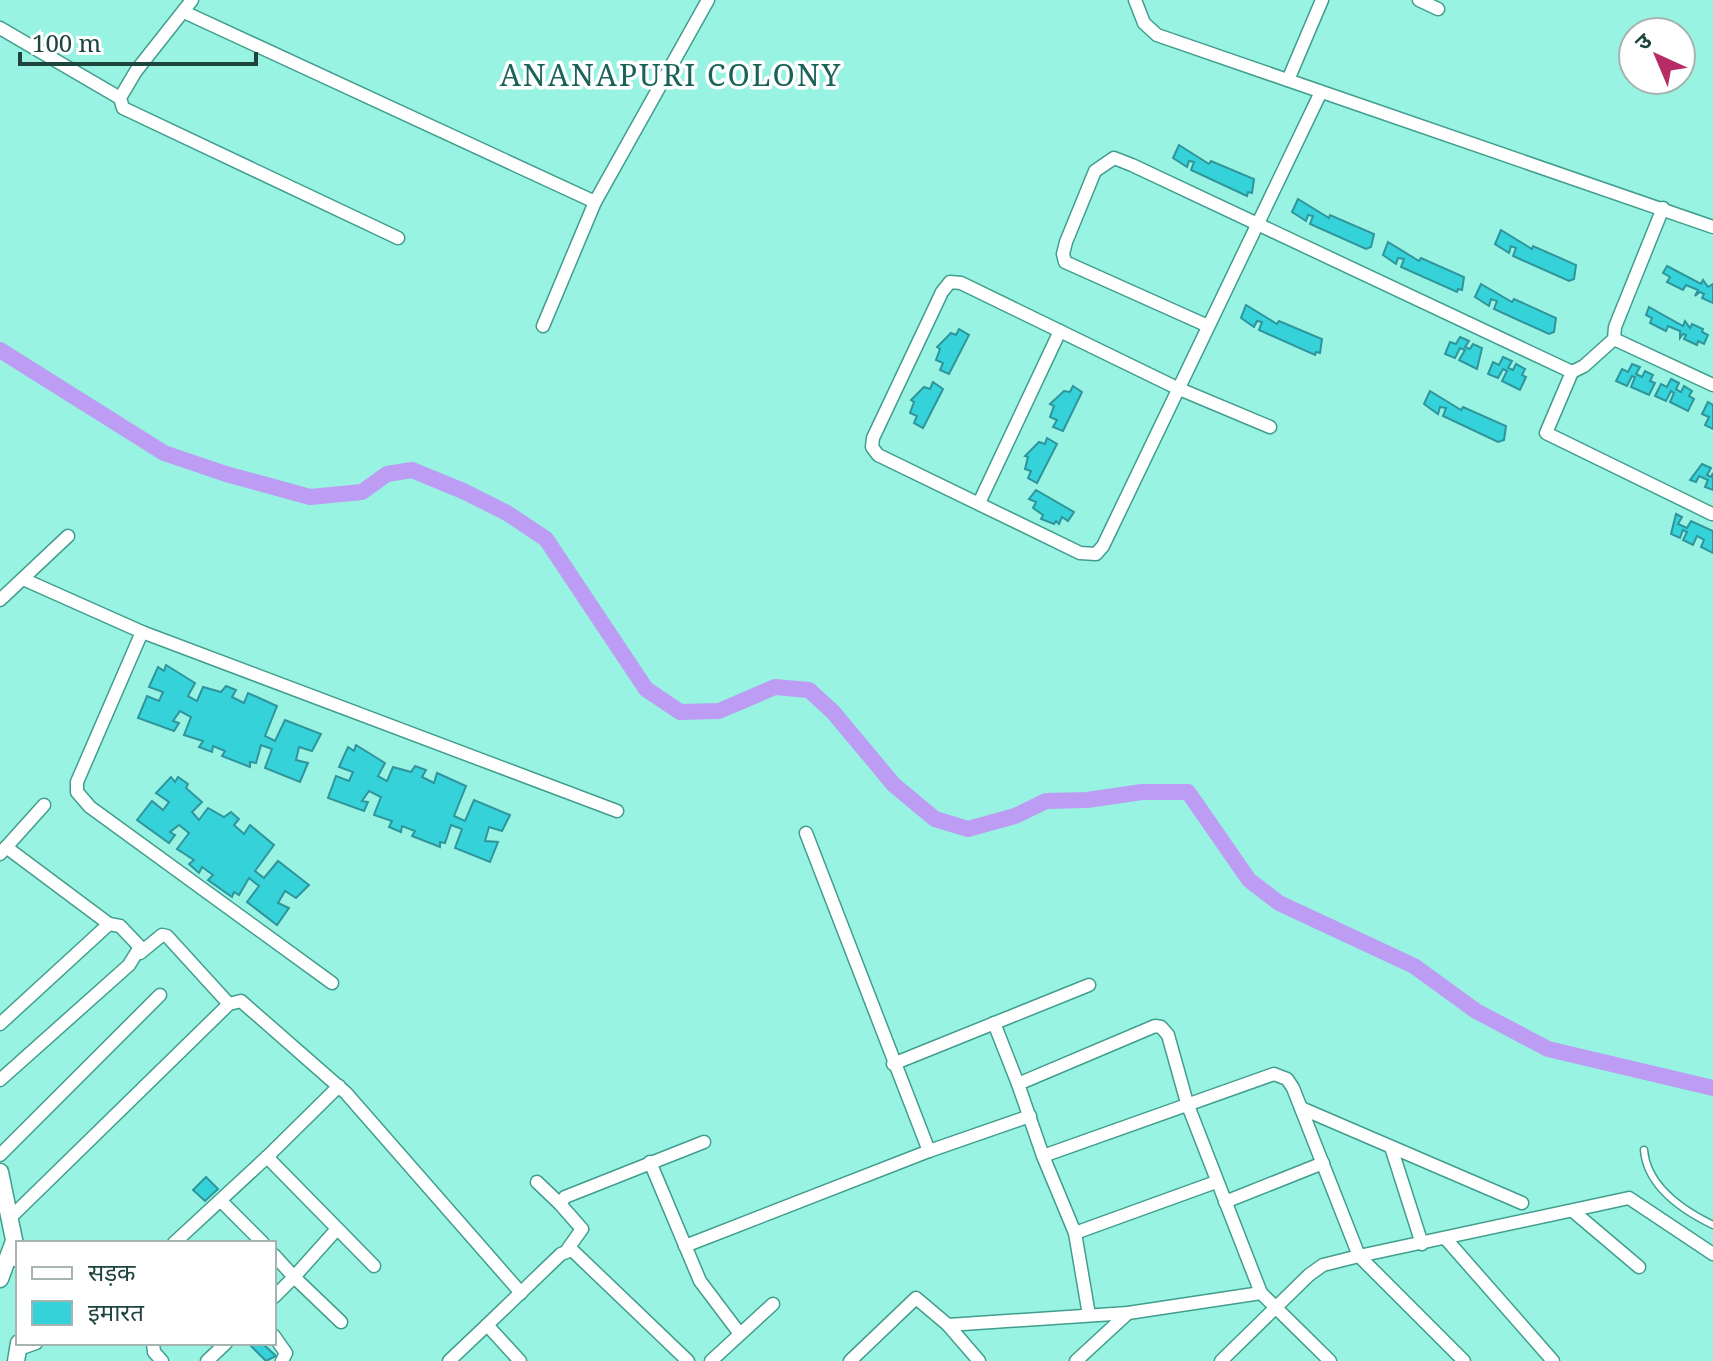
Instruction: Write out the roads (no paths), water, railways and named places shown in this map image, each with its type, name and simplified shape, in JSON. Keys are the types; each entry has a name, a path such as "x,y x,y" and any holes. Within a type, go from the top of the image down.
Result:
{"street":[{"path":"120,98 136,71 192,0"},
{"path":"543,326 595,202 708,0"},
{"path":"1135,0 1144,23 1157,35 1713,227"},
{"path":"1288,80 1322,0"},
{"path":"1419,0 1438,9"},
{"path":"184,12 595,202"},
{"path":"0,28 120,98 123,108 135,117 398,238"},
{"path":"1270,427 1177,388 961,283 950,282 942,292 885,412 872,447 878,455 1080,553 1096,554 1103,546 1177,388 1258,227 1321,92"},
{"path":"1208,326 1065,262 1066,242 1095,171 1114,158 1572,372"},
{"path":"1663,208 1615,327 1614,339 1584,366 1572,372 1546,433 1712,514"},
{"path":"979,503 1060,331"},
{"path":"1614,339 1713,385"},
{"path":"0,600 68,536"},
{"path":"23,579 142,632 617,811"},
{"path":"142,632 77,782 77,792 90,807 332,983"},
{"path":"44,805 3,850 109,924 120,926 140,947 140,953"},
{"path":"806,833 929,1151"},
{"path":"0,1024 109,924"},
{"path":"0,1080 162,935 167,936 229,1004"},
{"path":"893,1064 1089,985"},
{"path":"0,1155 160,995"},
{"path":"11,1217 229,1004 247,1004 339,1086 521,1293"},
{"path":"994,1023 1075,1233 1089,1315"},
{"path":"1018,1084 1155,1026 1161,1027 1168,1035 1187,1103 1261,1293 1330,1361"},
{"path":"1043,1156 1274,1074 1287,1079 1359,1256 1464,1361"},
{"path":"176,1241 339,1086"},
{"path":"1301,1108 1522,1203"},
{"path":"685,1246 929,1151 1030,1116"},
{"path":"560,1204 573,1191 704,1142"},
{"path":"1391,1147 1422,1244"},
{"path":"267,1157 374,1266"},
{"path":"650,1162 705,1289 740,1334"},
{"path":"1225,1202 1323,1163"},
{"path":"0,1172 11,1217 0,1279"},
{"path":"449,1361 567,1250 582,1229 537,1182"},
{"path":"1075,1233 1216,1182"},
{"path":"1221,1361 1279,1308 1299,1284 1323,1265 1359,1256 1629,1198 1680,1235 1713,1254"},
{"path":"221,1201 255,1240"},
{"path":"1574,1212 1639,1267"},
{"path":"276,1295 337,1229"},
{"path":"1446,1239 1553,1361"},
{"path":"567,1250 577,1253 688,1361"},
{"path":"276,1257 341,1322"},
{"path":"948,1325 1128,1313 1261,1293"},
{"path":"857,1359 916,1298 948,1325 979,1361"},
{"path":"711,1361 773,1304"},
{"path":"1076,1361 1128,1313"},
{"path":"487,1325 520,1361"},
{"path":"276,1339 286,1353 282,1361"},
{"path":"207,1361 224,1345"}],"lane":[{"path":"1644,1150 1648,1172 1657,1183 1677,1202 1713,1225"}],"waterway":[{"path":"0,350 164,453 226,474 310,497 362,492 387,474 412,470 507,513 546,539 646,689 680,712 719,711 775,687 809,690 833,712 894,785 935,819 968,829 1015,816 1046,801 1087,800 1142,792 1188,792 1249,880 1279,903 1414,966 1476,1011 1548,1049 1713,1088"}],"district":[{"name":"ANANAPURI COLONY","path":"671,74"}]}
